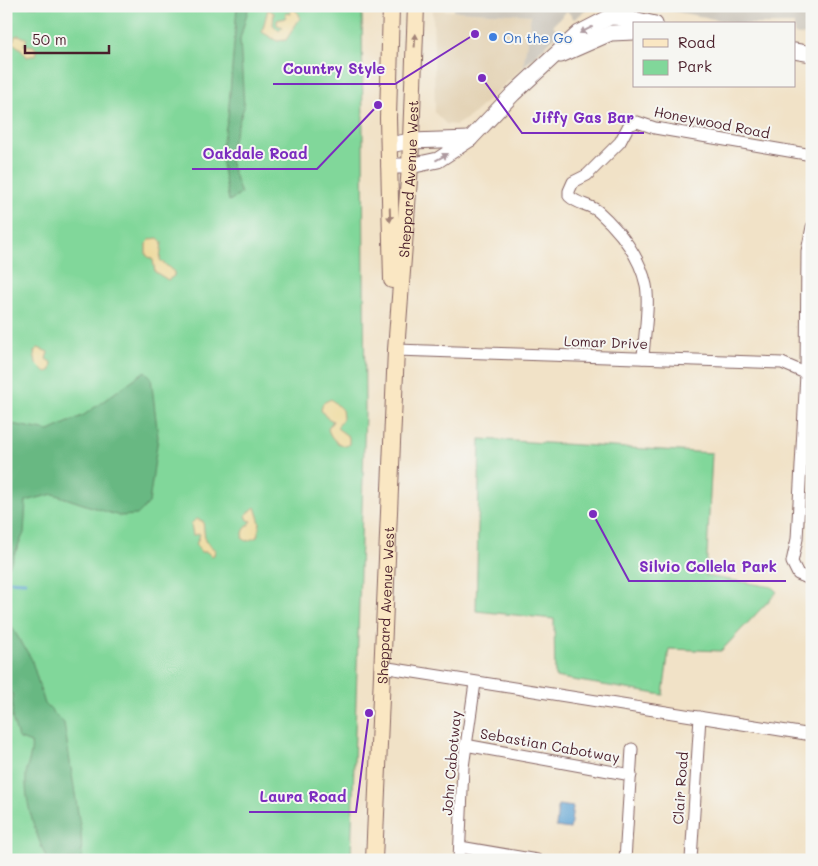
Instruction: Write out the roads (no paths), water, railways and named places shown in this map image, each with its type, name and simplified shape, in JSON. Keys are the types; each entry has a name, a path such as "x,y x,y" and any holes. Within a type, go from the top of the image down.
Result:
{"main road":[{"name":"Sheppard Avenue West","path":"391,6 389,166 396,350"},
{"name":"Sheppard Avenue West","path":"374,860 396,350 410,166 416,6"}],"street":[{"path":"389,166 410,166 438,160 470,139 513,94 550,60 610,33 629,19 645,22"},
{"path":"796,51 812,54"},
{"name":"Honeywood Road","path":"643,358 646,287 642,272 634,254 612,225 591,206 575,201 569,196 568,191 573,182 587,175 620,142 630,125 637,122 655,128 812,155"},
{"path":"389,145 411,141 470,139"},
{"path":"812,227 807,251 809,375 797,539 792,562 798,574 812,580"},
{"name":"Lomar Drive","path":"396,350 782,363 809,375"},
{"path":"382,667 812,735"},
{"name":"John Cabotway","path":"460,860 464,745 475,683"},
{"name":"Clair Road","path":"691,860 700,717"},
{"name":"Sebastian Cabotway","path":"464,745 631,775"},
{"name":"Sebastian Cabotway","path":"624,860 632,749"},
{"path":"460,847 537,860"}],"water":[{"path":"558,805 573,807 570,829 556,827"}],"waterway":[{"path":"6,581 25,582"}],"place":[{"name":"Country Style","path":"475,34"},
{"name":"On the Go","path":"493,37"},
{"name":"Jiffy Gas Bar","path":"482,78"},
{"name":"Oakdale Road","path":"378,105"},
{"name":"Silvio Collela Park","path":"593,514"},
{"name":"Laura Road","path":"369,713"}]}
